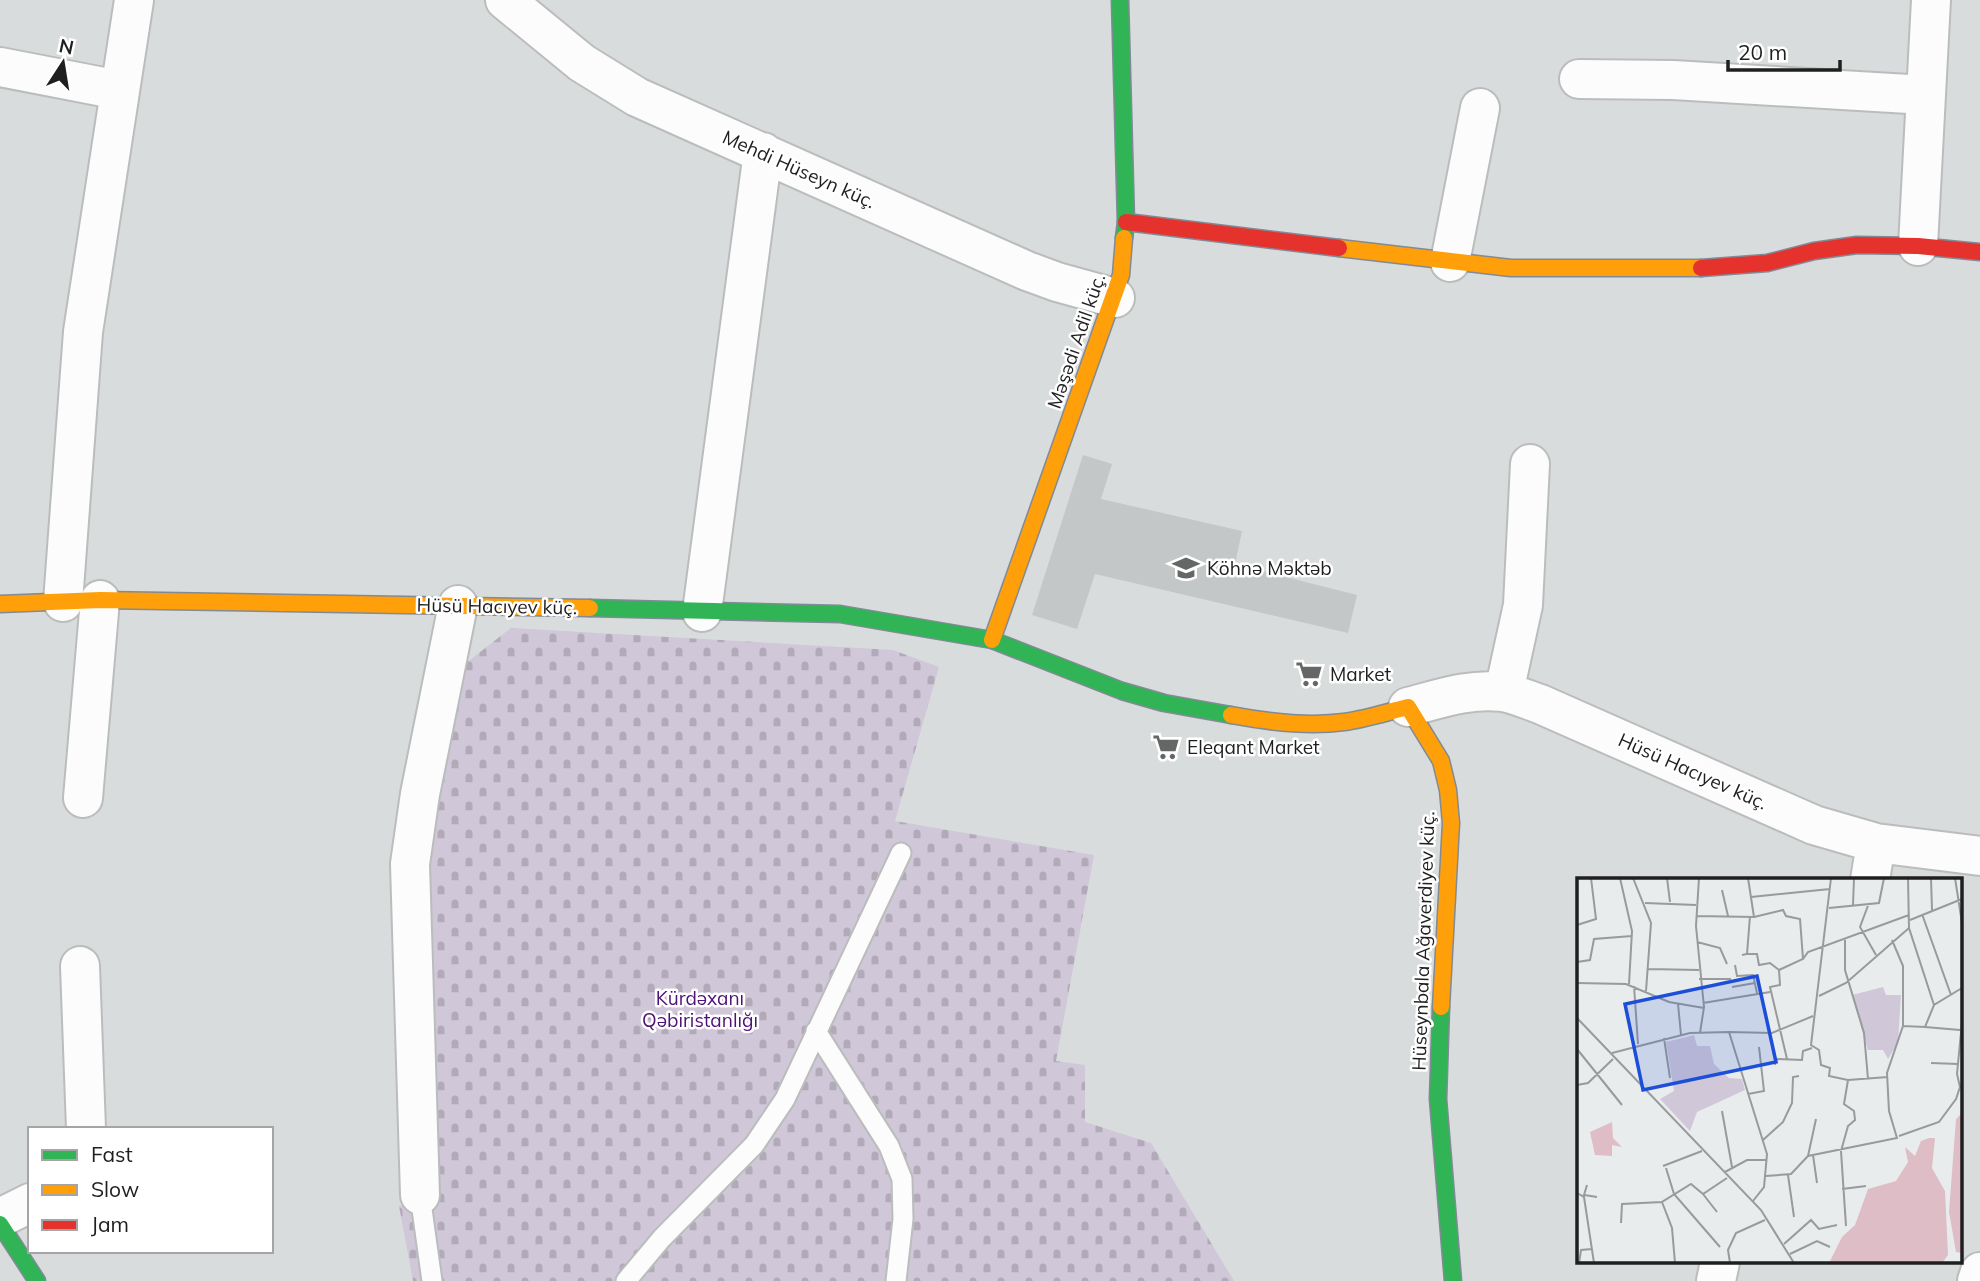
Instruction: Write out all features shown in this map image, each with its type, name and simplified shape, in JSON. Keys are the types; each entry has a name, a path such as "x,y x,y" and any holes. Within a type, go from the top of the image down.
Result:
{"street":[{"path":"83,798 83,332 134,0"},
{"name":"Mehdi Hüseyn küç.","path":"505,0 582,63 637,97 1027,271 1115,298"},
{"name":"Məşədi Adil küç.","path":"992,640 1121,275 1126,222 1120,0"},
{"path":"1917,246 1931,0"},
{"path":"0,67 119,90"},
{"path":"1579,79 1674,80 1926,95"},
{"path":"1450,262 1479,108"},
{"path":"702,612 764,152"},
{"path":"1126,222 1511,268 1708,268 1768,263 1814,251 1857,245 1917,246 1980,252"},
{"path":"1504,692 1523,605 1530,464"},
{"name":"Hüsü Hacıyev küç.","path":"0,604 81,601 458,605 840,614 992,640"},
{"path":"420,1195 410,864 420,794 458,605"},
{"path":"992,640 1122,691 1164,703 1261,721 1301,724 1344,722 1408,707"},
{"name":"Hüsü Hacıyev küç.","path":"1408,707 1469,692 1504,692 1553,710 1814,825 1875,843 1980,856"},
{"name":"Hüseynbala Ağaverdiyev küç.","path":"1408,707 1441,761 1448,790 1451,823 1438,1099 1452,1281"},
{"path":"1870,878 1875,843"},
{"path":"80,965 86,1127"},
{"path":"0,1218 28,1204"},
{"path":"0,1224 37,1281"},
{"path":"1977,1281 1980,1272"}],"lane":[{"path":"626,1281 662,1238 754,1145 785,1099 901,853"},
{"path":"817,1031 889,1146 902,1179 904,1219 896,1281"},
{"path":"420,1195 432,1281"}],"shaded area":[{"path":"0,0 1980,0 1980,1281 0,1281"}],"green space":[{"name":"Kürdəxanı Qəbiristanlığı","path":"511,628 893,650 939,667 895,821 1094,855 1056,1061 1085,1065 1085,1122 1151,1143 1234,1281 413,1281 399,1206 440,1200 423,923 431,809 466,663"}],"building":[{"path":"1083,455 1112,464 1101,499 1242,531 1235,564 1357,595 1348,633 1095,574 1077,629 1032,615"}],"traffic: fast":[{"path":"1120,0 1126,222 1124,238"},
{"path":"590,608 840,614 992,640 1122,691 1164,703 1231,715"},
{"path":"1441,1007 1438,1099 1453,1281"},
{"path":"0,1224 37,1281"}],"traffic: slow":[{"path":"992,640 1121,275 1124,238"},
{"path":"1339,248 1511,268 1701,268"},
{"path":"0,604 100,600 590,608"},
{"path":"1231,715 1316,724 1344,722 1408,707 1441,761 1448,790 1451,823 1441,1007"}],"traffic: jam":[{"path":"1126,222 1339,248"},
{"path":"1701,268 1767,263 1814,251 1857,245 1918,246 1980,252"}],"place":[{"name":"Köhnə Məktəb","path":"1186,568"},
{"name":"Market","path":"1309,674"},
{"name":"Eleqant Market","path":"1166,747"}]}
